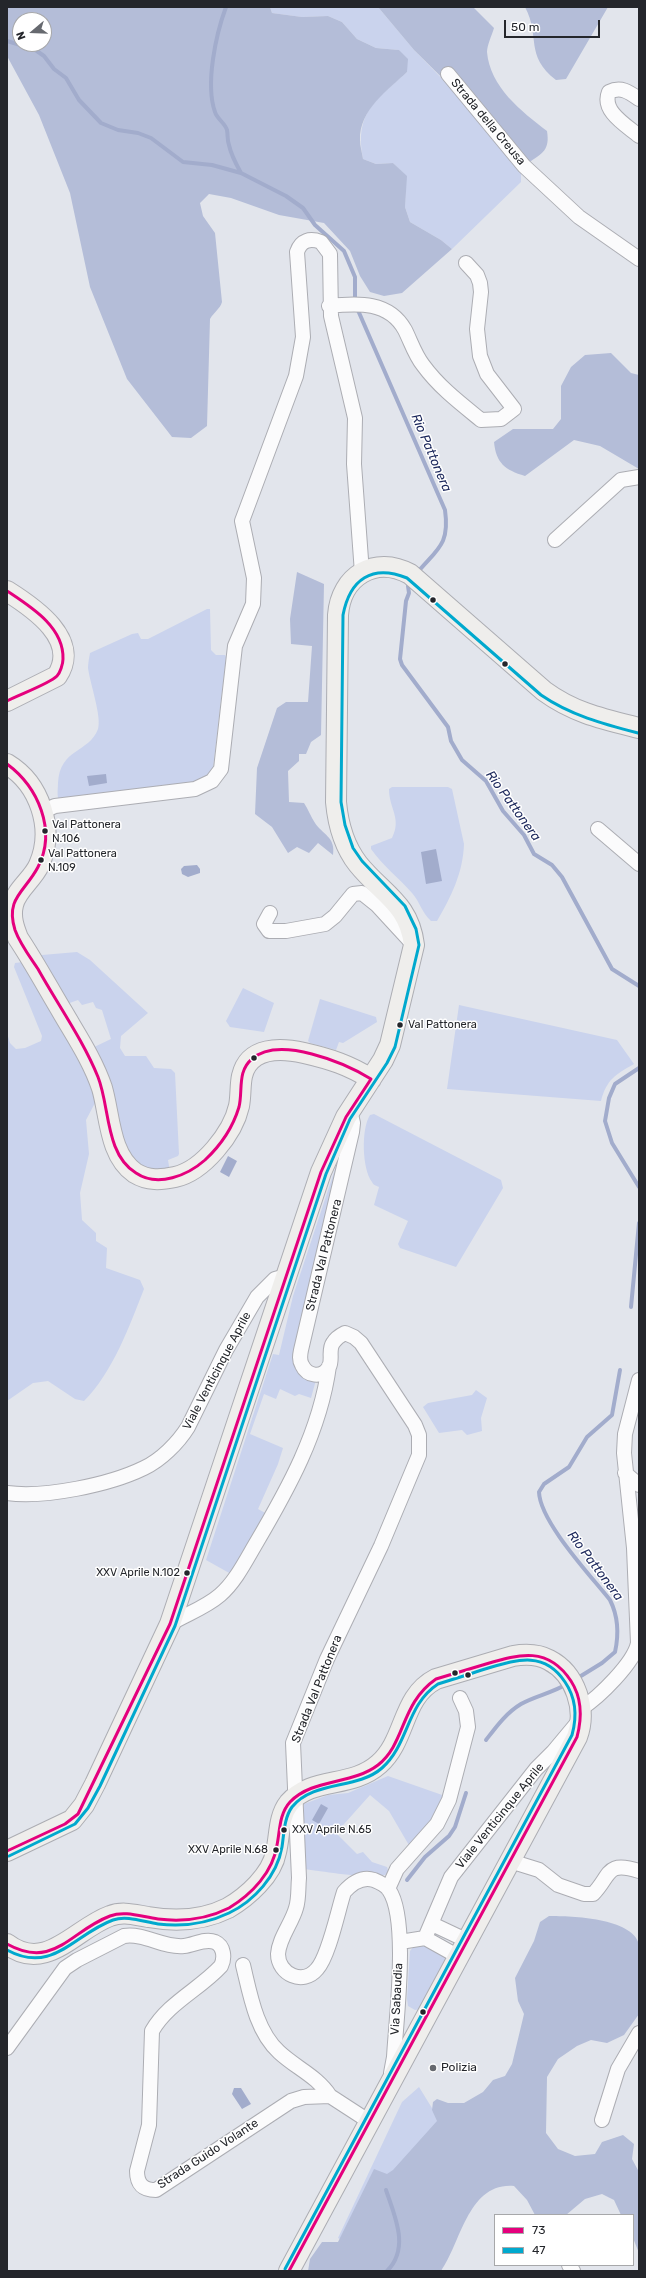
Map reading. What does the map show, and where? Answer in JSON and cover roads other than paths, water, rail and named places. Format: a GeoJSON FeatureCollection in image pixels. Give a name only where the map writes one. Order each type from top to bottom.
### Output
{"type":"FeatureCollection","features":[{"type":"Feature","properties":{"kind":"street","name":"Strada della Creusa"},"geometry":{"type":"LineString","coordinates":[[448,74],[524,166],[579,217],[639,259]]}},
{"type":"Feature","properties":{"kind":"street"},"geometry":{"type":"LineString","coordinates":[[639,99],[627,91],[620,89],[609,92],[607,98],[608,106],[615,115],[639,136]]}},
{"type":"Feature","properties":{"kind":"street"},"geometry":{"type":"LineString","coordinates":[[43,811],[55,806],[187,791],[205,786],[217,776],[223,758],[235,646],[253,604],[254,578],[242,521],[296,376],[304,325],[297,252],[302,243],[308,240],[321,242],[330,254],[330,306],[355,418],[354,464],[362,573]]}},
{"type":"Feature","properties":{"kind":"street"},"geometry":{"type":"LineString","coordinates":[[330,306],[356,303],[385,311],[395,317],[404,329],[423,365],[464,407],[481,420],[501,419],[514,409],[487,374],[480,356],[477,329],[481,292],[480,283],[477,275],[466,263]]}},
{"type":"Feature","properties":{"kind":"street"},"geometry":{"type":"LineString","coordinates":[[555,540],[621,480],[639,477]]}},
{"type":"Feature","properties":{"kind":"street","name":"Viale Venticinque Aprile"},"geometry":{"type":"LineString","coordinates":[[7,1851],[65,1824],[78,1814],[170,1624],[321,1172],[339,1130],[371,1079],[390,1045],[414,945],[412,930],[408,919],[402,910],[358,864],[342,835],[338,819],[336,802],[339,601],[344,589],[362,573],[377,567],[390,566],[415,578],[544,691],[561,704],[576,711],[639,728]]}},
{"type":"Feature","properties":{"kind":"street"},"geometry":{"type":"LineString","coordinates":[[7,591],[24,603],[56,631],[64,657],[61,669],[57,676],[7,702]]}},
{"type":"Feature","properties":{"kind":"street"},"geometry":{"type":"LineString","coordinates":[[7,764],[23,775],[37,797],[43,811],[45,842],[40,864],[31,879],[16,897],[12,906],[13,924],[18,938],[86,1051],[96,1072],[117,1147],[127,1167],[148,1179],[159,1180],[182,1176],[198,1167],[217,1146],[236,1115],[242,1075],[247,1064],[255,1056],[265,1051],[289,1049],[338,1061],[371,1079]]}},
{"type":"Feature","properties":{"kind":"street"},"geometry":{"type":"LineString","coordinates":[[598,829],[639,864]]}},
{"type":"Feature","properties":{"kind":"street"},"geometry":{"type":"LineString","coordinates":[[270,913],[264,924],[269,931],[318,927],[329,922],[353,894],[362,893],[386,914],[414,945]]}},
{"type":"Feature","properties":{"kind":"street","name":"Strada Val Pattonera"},"geometry":{"type":"LineString","coordinates":[[329,1366],[322,1374],[311,1375],[303,1368],[300,1355],[352,1132],[353,1123],[350,1111]]}},
{"type":"Feature","properties":{"kind":"street","name":"Viale Venticinque Aprile"},"geometry":{"type":"LineString","coordinates":[[7,1492],[36,1494],[80,1487],[126,1476],[145,1468],[158,1459],[182,1436],[188,1427],[226,1350],[257,1297],[275,1279],[286,1276]]}},
{"type":"Feature","properties":{"kind":"street","name":"Strada Val Pattonera"},"geometry":{"type":"LineString","coordinates":[[170,1624],[215,1600],[234,1578],[284,1496],[311,1436],[329,1366],[332,1344],[336,1338],[345,1333],[358,1340],[415,1425],[420,1445],[415,1468],[381,1546],[328,1659],[295,1739],[293,1759],[296,1796],[298,1900],[278,1955],[281,1966],[287,1973],[299,1977],[316,1970],[322,1962],[344,1892],[352,1884],[370,1879],[381,1883],[388,1889]]}},
{"type":"Feature","properties":{"kind":"street"},"geometry":{"type":"LineString","coordinates":[[7,1944],[25,1952],[45,1953],[109,1916],[133,1914],[176,1921],[186,1921],[201,1918],[228,1908],[248,1893],[270,1868],[276,1853],[283,1812],[296,1796],[316,1786],[358,1778],[378,1765],[395,1744],[412,1701],[418,1691],[436,1679],[513,1656],[526,1654],[550,1660],[577,1698],[594,1700],[620,1671],[634,1652],[638,1643],[634,1548],[625,1473],[625,1434],[639,1380]]}},
{"type":"Feature","properties":{"kind":"street"},"geometry":{"type":"LineString","coordinates":[[625,1473],[639,1485]]}},
{"type":"Feature","properties":{"kind":"street"},"geometry":{"type":"LineString","coordinates":[[460,1698],[466,1711],[468,1727],[449,1800],[437,1824],[397,1869],[388,1889],[394,1900],[400,1942],[425,1938],[463,1949]]}},
{"type":"Feature","properties":{"kind":"street","name":"Viale Venticinque Aprile"},"geometry":{"type":"LineString","coordinates":[[389,2085],[577,1737],[581,1726],[577,1698]]}},
{"type":"Feature","properties":{"kind":"street","name":"Viale Venticinque Aprile"},"geometry":{"type":"LineString","coordinates":[[425,1938],[451,1877],[536,1768],[554,1752],[577,1698]]}},
{"type":"Feature","properties":{"kind":"street"},"geometry":{"type":"LineString","coordinates":[[510,1861],[538,1870],[554,1883],[584,1894],[593,1894],[606,1874],[614,1868],[625,1868],[639,1871]]}},
{"type":"Feature","properties":{"kind":"street"},"geometry":{"type":"LineString","coordinates":[[432,1924],[463,1949]]}},
{"type":"Feature","properties":{"kind":"street","name":"Strada Guido Volante"},"geometry":{"type":"LineString","coordinates":[[7,2048],[65,1968],[77,1960],[124,1936],[132,1935],[168,1945],[185,1946],[208,1940],[215,1942],[222,1949],[224,1961],[221,1966],[174,2005],[158,2022],[152,2031],[149,2126],[137,2171],[137,2176],[141,2186],[149,2190],[156,2190],[291,2101],[304,2098],[330,2096]]}},
{"type":"Feature","properties":{"kind":"street","name":"Via Sabaudia"},"geometry":{"type":"LineString","coordinates":[[289,2271],[389,2085],[394,2057],[400,1942]]}},
{"type":"Feature","properties":{"kind":"street"},"geometry":{"type":"LineString","coordinates":[[243,1965],[263,2033],[279,2053],[324,2086],[330,2096],[370,2122]]}},
{"type":"Feature","properties":{"kind":"street"},"geometry":{"type":"LineString","coordinates":[[602,2120],[618,2069],[639,2033]]}},
{"type":"Feature","properties":{"kind":"waterway"},"geometry":{"type":"LineString","coordinates":[[226,7],[215,45],[211,74],[212,101],[217,117],[225,125],[231,152],[241,173]]}},
{"type":"Feature","properties":{"kind":"waterway","name":"Rio Pattonera"},"geometry":{"type":"LineString","coordinates":[[7,41],[34,49],[44,56],[54,69],[66,78],[79,100],[101,123],[118,130],[138,133],[151,138],[183,162],[212,165],[241,173],[286,196],[303,208],[315,225],[344,251],[355,277],[355,301]]}},
{"type":"Feature","properties":{"kind":"waterway","name":"Rio Pattonera"},"geometry":{"type":"LineString","coordinates":[[357,308],[445,510],[446,531],[444,539],[436,552],[417,573]]}},
{"type":"Feature","properties":{"kind":"waterway","name":"Rio Pattonera"},"geometry":{"type":"LineString","coordinates":[[411,582],[408,586],[409,593],[406,601],[400,659],[402,665],[448,727],[451,741],[462,760],[486,781],[503,811],[524,835],[534,854],[552,865],[562,877],[612,969],[639,986]]}},
{"type":"Feature","properties":{"kind":"waterway","name":"Rio Pattonera"},"geometry":{"type":"LineString","coordinates":[[639,1068],[615,1084],[609,1098],[605,1121],[612,1143],[639,1187]]}},
{"type":"Feature","properties":{"kind":"waterway","name":"Rio Pattonera"},"geometry":{"type":"LineString","coordinates":[[631,1307],[639,1223]]}},
{"type":"Feature","properties":{"kind":"waterway","name":"Rio Pattonera"},"geometry":{"type":"LineString","coordinates":[[576,1679],[602,1663],[615,1652],[617,1639],[615,1612],[610,1600],[579,1563],[557,1533],[548,1518],[539,1492],[544,1484],[569,1467],[587,1437],[612,1415],[620,1370]]}},
{"type":"Feature","properties":{"kind":"waterway","name":"Rio Pattonera"},"geometry":{"type":"LineString","coordinates":[[486,1740],[502,1720],[521,1704],[567,1684]]}},
{"type":"Feature","properties":{"kind":"waterway","name":"Rio Pattonera"},"geometry":{"type":"LineString","coordinates":[[407,1880],[425,1857],[449,1836],[455,1827],[466,1793]]}},
{"type":"Feature","properties":{"kind":"waterway","name":"Rio Pattonera"},"geometry":{"type":"LineString","coordinates":[[386,2190],[396,2221],[399,2242],[398,2252],[394,2262],[387,2271]]}},
{"type":"Feature","properties":{"kind":"place","name":"Val Pattonera N.106"},"geometry":{"type":"Point","coordinates":[45,831]}},
{"type":"Feature","properties":{"kind":"place","name":"Val Pattonera N.109"},"geometry":{"type":"Point","coordinates":[41,860]}},
{"type":"Feature","properties":{"kind":"place","name":"Val Pattonera"},"geometry":{"type":"Point","coordinates":[400,1025]}},
{"type":"Feature","properties":{"kind":"place","name":"XXV Aprile N.102"},"geometry":{"type":"Point","coordinates":[187,1573]}},
{"type":"Feature","properties":{"kind":"place","name":"XXV Aprile N.65"},"geometry":{"type":"Point","coordinates":[284,1830]}},
{"type":"Feature","properties":{"kind":"place","name":"XXV Aprile N.68"},"geometry":{"type":"Point","coordinates":[276,1850]}},
{"type":"Feature","properties":{"kind":"place","name":"Polizia"},"geometry":{"type":"Point","coordinates":[433,2068]}}]}
